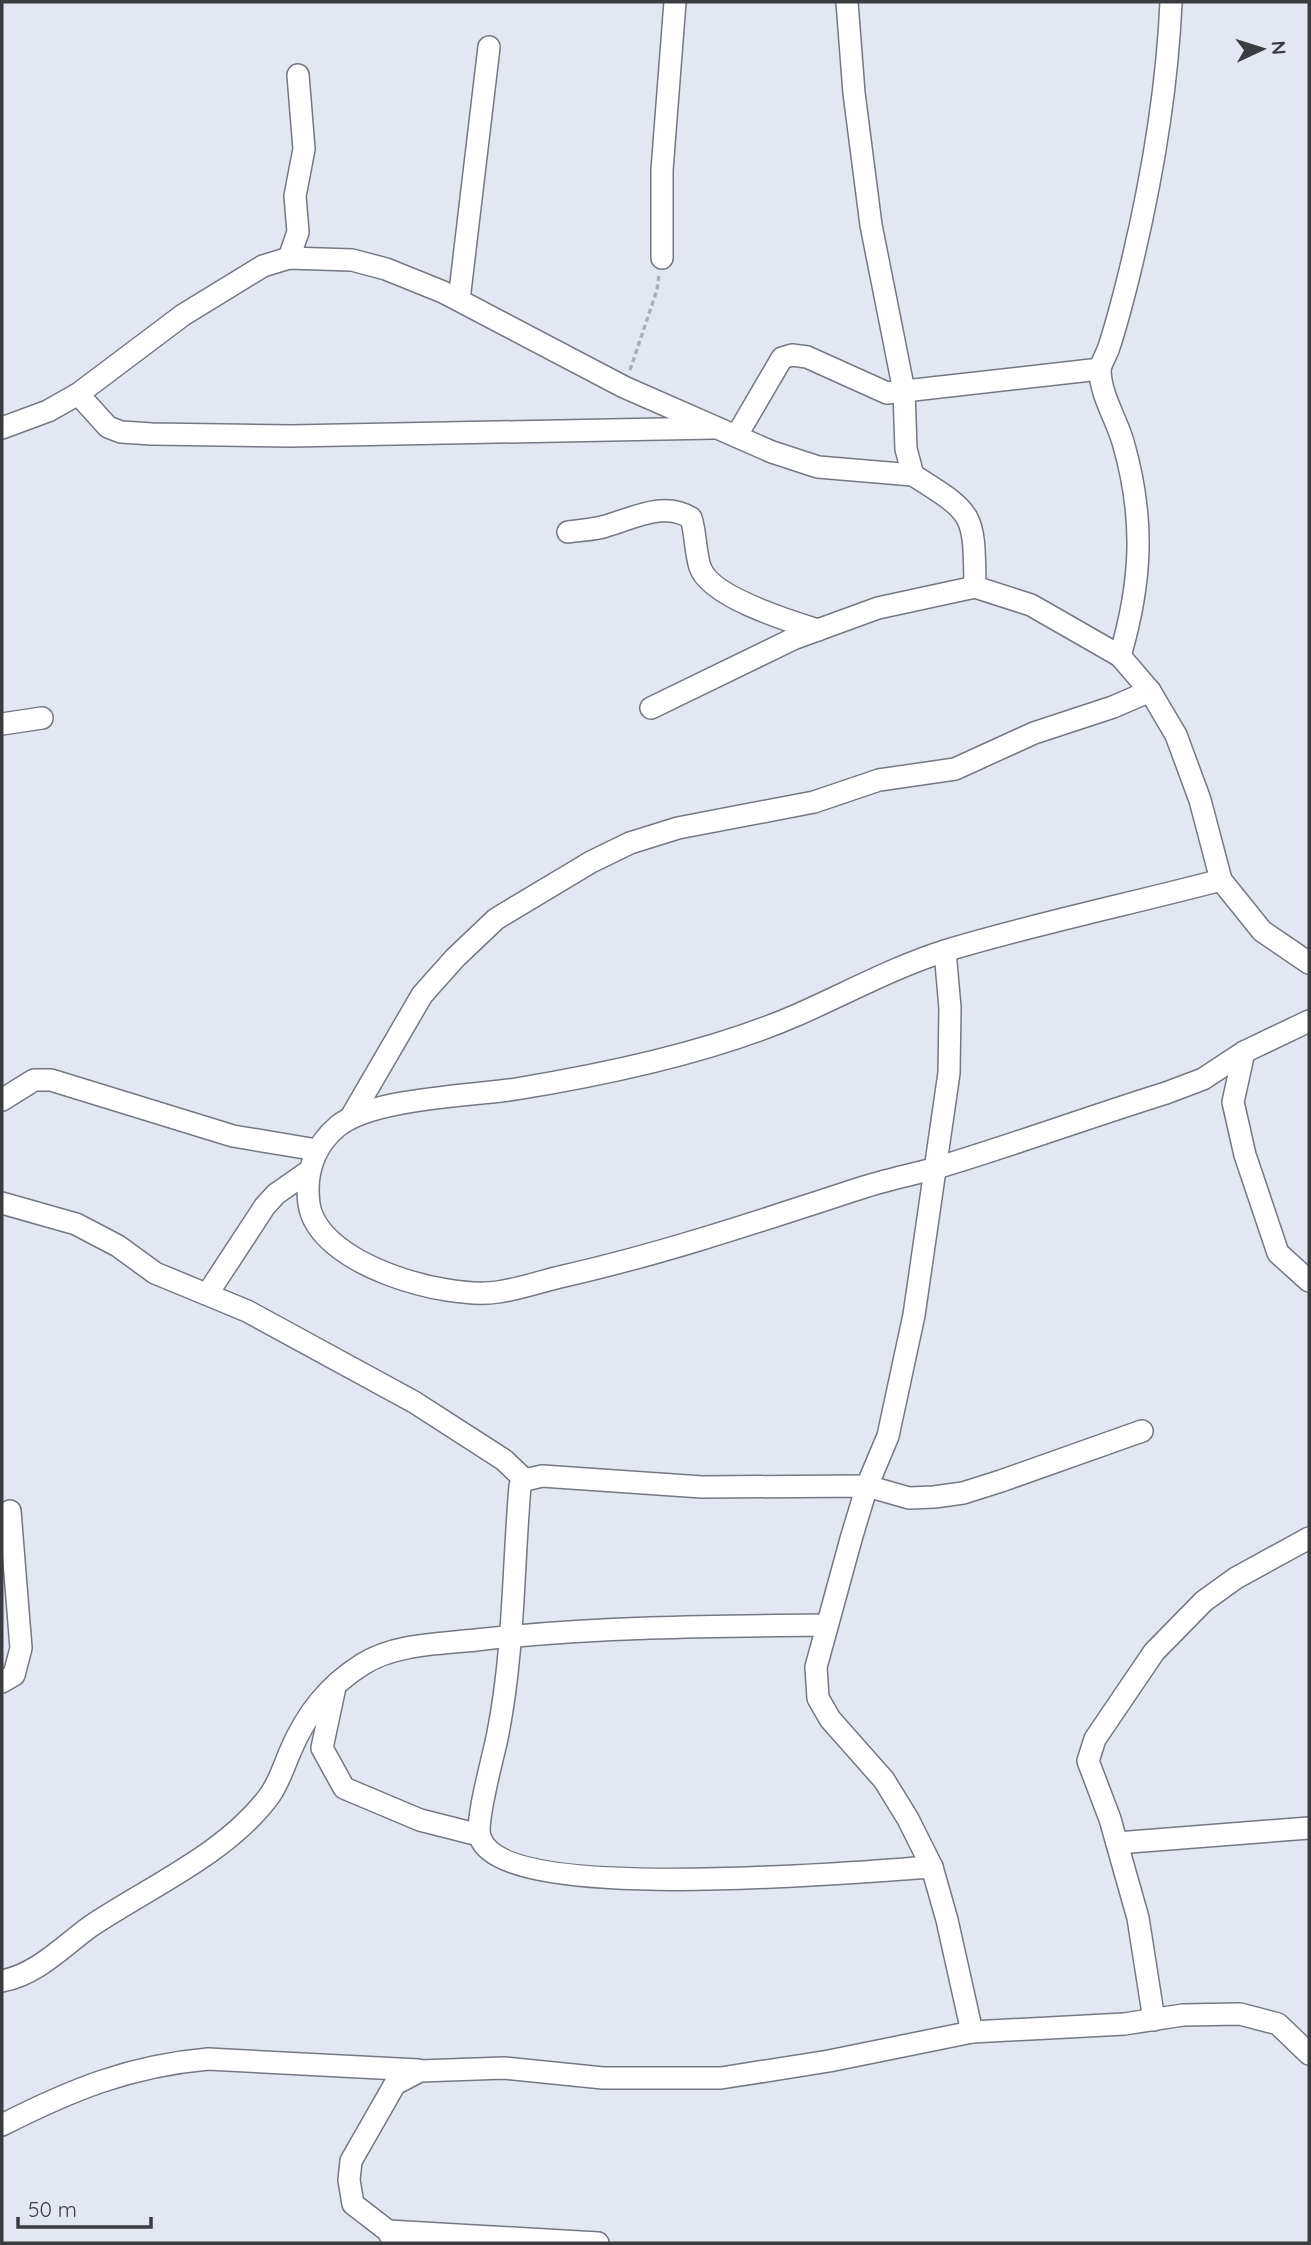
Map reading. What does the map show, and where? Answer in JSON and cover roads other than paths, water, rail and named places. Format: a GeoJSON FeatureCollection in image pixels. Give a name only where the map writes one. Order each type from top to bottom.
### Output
{"type":"FeatureCollection","features":[{"type":"Feature","properties":{"kind":"street"},"geometry":{"type":"LineString","coordinates":[[662,258],[662,170],[675,2]]}},
{"type":"Feature","properties":{"kind":"street"},"geometry":{"type":"LineString","coordinates":[[847,2],[854,93],[871,225],[904,391],[906,449],[913,475]]}},
{"type":"Feature","properties":{"kind":"street"},"geometry":{"type":"LineString","coordinates":[[1121,656],[1133,614],[1140,552],[1138,514],[1123,440],[1104,393],[1100,369],[1129,275],[1152,173],[1167,67],[1171,2]]}},
{"type":"Feature","properties":{"kind":"street"},"geometry":{"type":"LineString","coordinates":[[459,300],[489,47]]}},
{"type":"Feature","properties":{"kind":"street"},"geometry":{"type":"LineString","coordinates":[[289,258],[298,232],[295,196],[304,149],[298,75]]}},
{"type":"Feature","properties":{"kind":"street"},"geometry":{"type":"LineString","coordinates":[[2,428],[48,411],[78,394],[155,335],[223,289],[263,266],[289,258],[352,260],[386,269],[459,300],[624,387],[730,431],[772,452],[818,467],[913,475],[957,502],[969,518],[975,540],[975,587]]}},
{"type":"Feature","properties":{"kind":"street"},"geometry":{"type":"LineString","coordinates":[[730,431],[782,358],[792,355],[820,362],[874,390],[887,393],[1100,369]]}},
{"type":"Feature","properties":{"kind":"street"},"geometry":{"type":"LineString","coordinates":[[78,394],[108,427],[121,432],[152,434],[291,436],[730,431]]}},
{"type":"Feature","properties":{"kind":"street"},"geometry":{"type":"LineString","coordinates":[[568,532],[605,527],[636,514],[680,511],[691,518],[700,569],[711,582],[769,615],[818,630]]}},
{"type":"Feature","properties":{"kind":"street"},"geometry":{"type":"LineString","coordinates":[[651,708],[818,630],[878,608],[975,587],[1031,605],[1121,656],[1150,691],[1176,735],[1200,800],[1221,880],[1262,931],[1309,963]]}},
{"type":"Feature","properties":{"kind":"street"},"geometry":{"type":"LineString","coordinates":[[351,1117],[422,995],[455,958],[496,919],[591,862],[630,843],[678,828],[814,802],[879,780],[955,769],[1034,733],[1113,707],[1150,691]]}},
{"type":"Feature","properties":{"kind":"street"},"geometry":{"type":"LineString","coordinates":[[2,724],[43,718]]}},
{"type":"Feature","properties":{"kind":"street"},"geometry":{"type":"LineString","coordinates":[[1221,880],[945,951],[833,996],[798,1015],[646,1062],[515,1089],[444,1097],[351,1117],[333,1130],[317,1150],[309,1171],[310,1211],[323,1232],[355,1259],[427,1288],[459,1294],[496,1292],[614,1265],[766,1220],[867,1185],[933,1169],[1203,1079],[1244,1052],[1309,1021]]}},
{"type":"Feature","properties":{"kind":"street"},"geometry":{"type":"LineString","coordinates":[[945,951],[950,1007],[950,1054],[944,1113],[933,1169],[901,1389],[888,1436],[867,1486],[825,1625],[816,1667],[818,1698],[830,1719],[884,1780],[908,1819],[932,1867],[972,2032]]}},
{"type":"Feature","properties":{"kind":"street"},"geometry":{"type":"LineString","coordinates":[[1244,1052],[1233,1102],[1245,1155],[1278,1253],[1309,1281]]}},
{"type":"Feature","properties":{"kind":"street"},"geometry":{"type":"LineString","coordinates":[[2,1100],[34,1080],[51,1080],[233,1136],[317,1150]]}},
{"type":"Feature","properties":{"kind":"street"},"geometry":{"type":"LineString","coordinates":[[208,1293],[265,1206],[276,1194],[309,1171]]}},
{"type":"Feature","properties":{"kind":"street"},"geometry":{"type":"LineString","coordinates":[[2,1203],[76,1224],[118,1246],[155,1273],[247,1311],[414,1402],[504,1460],[525,1480]]}},
{"type":"Feature","properties":{"kind":"street"},"geometry":{"type":"LineString","coordinates":[[932,1867],[740,1878],[585,1877],[543,1872],[513,1863],[486,1848],[479,1835],[512,1635],[520,1486],[525,1480],[542,1476],[702,1487],[867,1486],[909,1498],[963,1493],[1142,1432]]}},
{"type":"Feature","properties":{"kind":"street"},"geometry":{"type":"LineString","coordinates":[[2,1682],[14,1675],[21,1648],[10,1511]]}},
{"type":"Feature","properties":{"kind":"street"},"geometry":{"type":"LineString","coordinates":[[1154,2020],[1138,1918],[1117,1843],[1088,1761],[1095,1739],[1154,1652],[1204,1601],[1236,1578],[1309,1538]]}},
{"type":"Feature","properties":{"kind":"street"},"geometry":{"type":"LineString","coordinates":[[2,1981],[53,1957],[93,1925],[189,1865],[250,1818],[271,1793],[312,1711],[337,1681],[384,1653],[512,1635],[687,1625],[825,1625]]}},
{"type":"Feature","properties":{"kind":"street"},"geometry":{"type":"LineString","coordinates":[[337,1681],[322,1748],[344,1788],[420,1820],[464,1834],[479,1835]]}},
{"type":"Feature","properties":{"kind":"street"},"geometry":{"type":"LineString","coordinates":[[1117,1843],[1309,1828]]}},
{"type":"Feature","properties":{"kind":"street"},"geometry":{"type":"LineString","coordinates":[[2,2125],[87,2084],[176,2062],[208,2059],[420,2071],[504,2068],[629,2079],[721,2078],[804,2065],[972,2032],[1046,2030],[1183,2015],[1240,2014],[1278,2024],[1309,2054]]}},
{"type":"Feature","properties":{"kind":"street"},"geometry":{"type":"LineString","coordinates":[[420,2071],[395,2084],[351,2161],[349,2180],[353,2204],[391,2237],[598,2243]]}}]}
